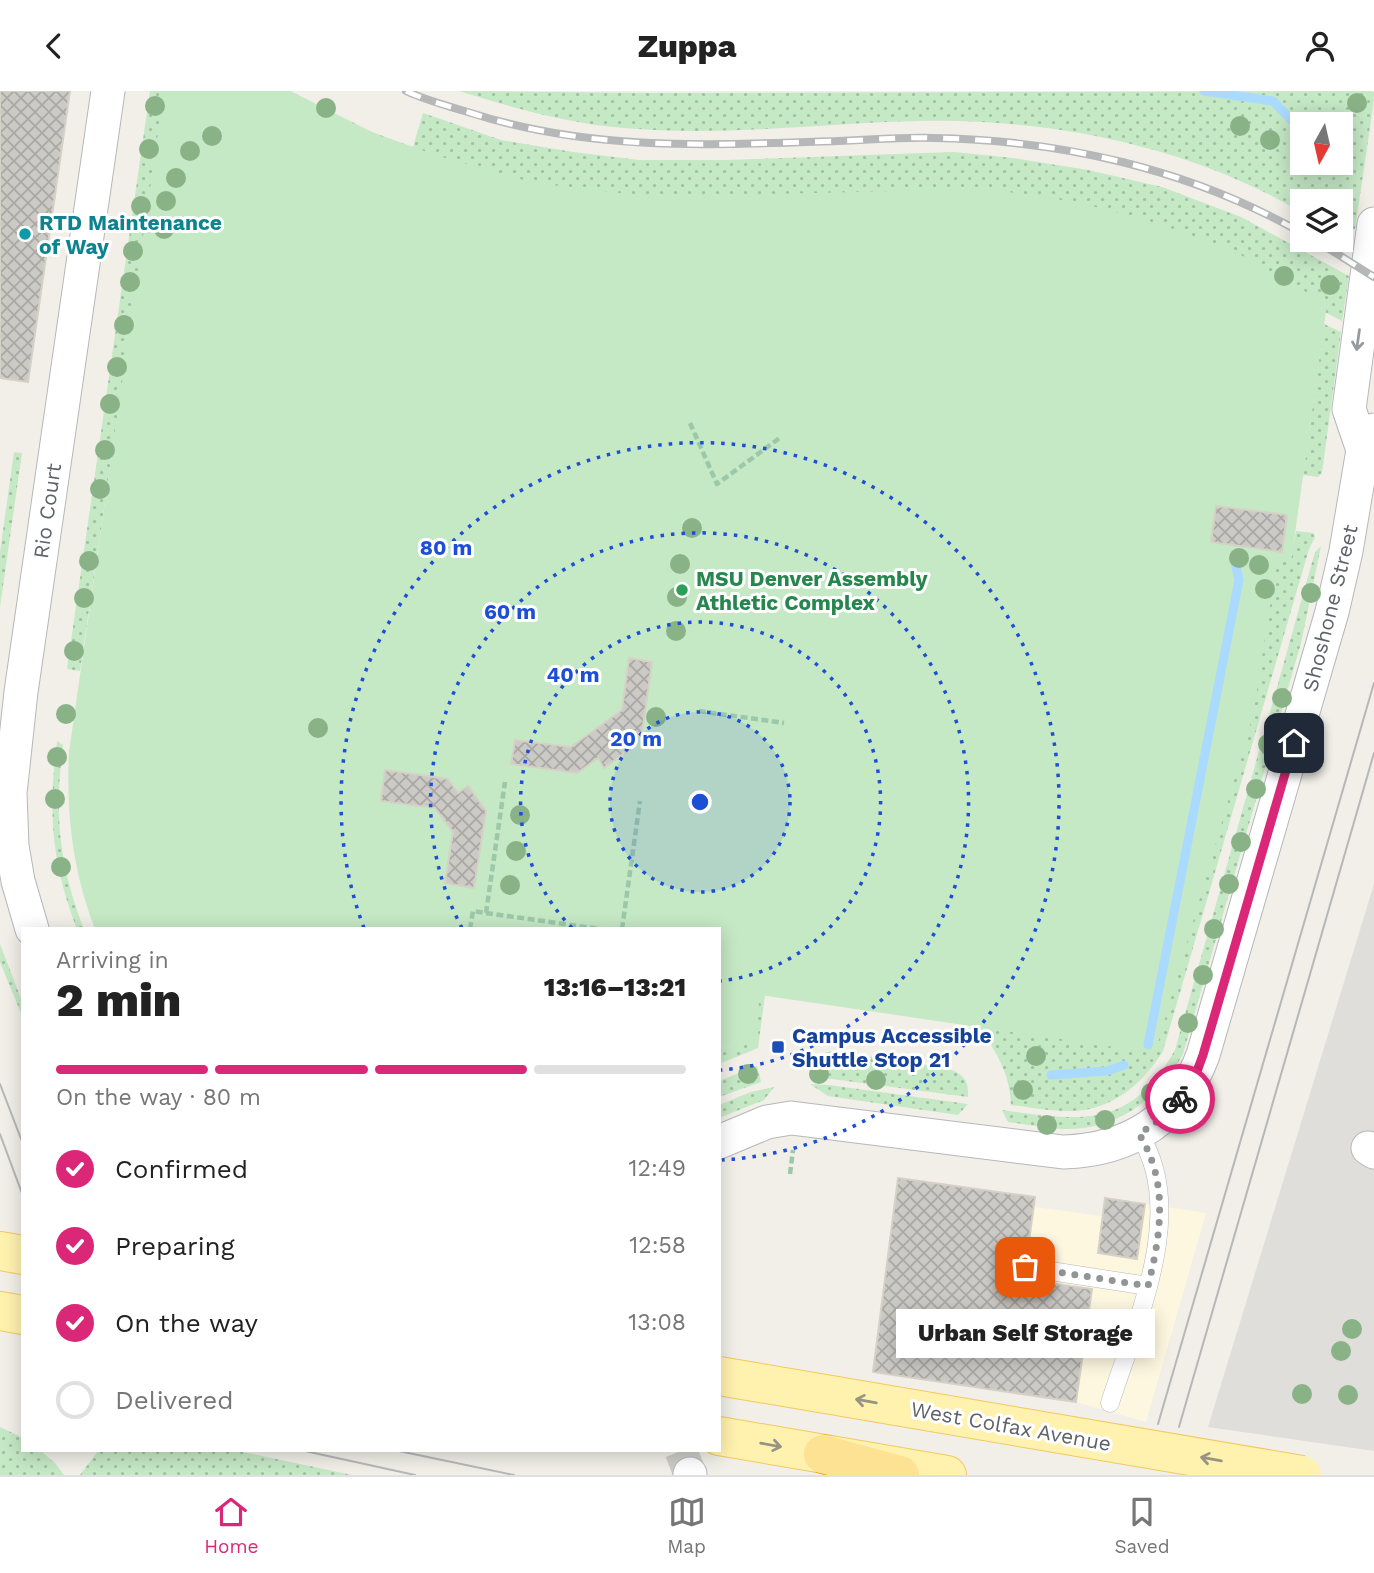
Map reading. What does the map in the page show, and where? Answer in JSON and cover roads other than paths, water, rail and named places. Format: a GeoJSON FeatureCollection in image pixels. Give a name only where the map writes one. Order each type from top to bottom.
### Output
{"type":"FeatureCollection","features":[{"type":"Feature","properties":{"kind":"highway"},"geometry":{"type":"LineString","coordinates":[[823,1454],[900,1475]]}},
{"type":"Feature","properties":{"kind":"main road"},"geometry":{"type":"LineString","coordinates":[[0,1251],[21,1255]]}},
{"type":"Feature","properties":{"kind":"main road"},"geometry":{"type":"LineString","coordinates":[[0,1311],[21,1315]]}},
{"type":"Feature","properties":{"kind":"main road","name":"West Colfax Avenue"},"geometry":{"type":"LineString","coordinates":[[721,1376],[1302,1475]]}},
{"type":"Feature","properties":{"kind":"main road"},"geometry":{"type":"LineString","coordinates":[[721,1436],[947,1475]]}},
{"type":"Feature","properties":{"kind":"street","name":"Rio Court"},"geometry":{"type":"LineString","coordinates":[[31,927],[18,881],[12,846],[10,782],[108,91]]}},
{"type":"Feature","properties":{"kind":"street","name":"Shoshone Street"},"geometry":{"type":"LineString","coordinates":[[721,1141],[767,1122],[792,1118],[1063,1152],[1086,1151],[1113,1145],[1139,1134],[1162,1118],[1182,1096],[1196,1074],[1203,1055],[1332,612],[1346,551],[1368,440],[1349,409],[1374,224]]}},
{"type":"Feature","properties":{"kind":"lane"},"geometry":{"type":"LineString","coordinates":[[1110,1403],[1148,1286],[1158,1241],[1160,1206],[1155,1171],[1139,1134]]}},
{"type":"Feature","properties":{"kind":"lane"},"geometry":{"type":"LineString","coordinates":[[1025,1267],[1148,1286]]}},
{"type":"Feature","properties":{"kind":"waterway"},"geometry":{"type":"LineString","coordinates":[[1204,91],[1273,101],[1290,119]]}},
{"type":"Feature","properties":{"kind":"waterway"},"geometry":{"type":"LineString","coordinates":[[1148,1045],[1239,580],[1235,562]]}},
{"type":"Feature","properties":{"kind":"waterway"},"geometry":{"type":"LineString","coordinates":[[1051,1075],[1107,1071],[1124,1065]]}},
{"type":"Feature","properties":{"kind":"tunnel"},"geometry":{"type":"LineString","coordinates":[[681,1452],[690,1474]]}},
{"type":"Feature","properties":{"kind":"tram line"},"geometry":{"type":"LineString","coordinates":[[1158,1424],[1374,683]]}},
{"type":"Feature","properties":{"kind":"tram line"},"geometry":{"type":"LineString","coordinates":[[1179,1427],[1374,753]]}},
{"type":"Feature","properties":{"kind":"tram line"},"geometry":{"type":"LineString","coordinates":[[0,1084],[21,1139]]}},
{"type":"Feature","properties":{"kind":"tram line"},"geometry":{"type":"LineString","coordinates":[[0,1134],[21,1191]]}},
{"type":"Feature","properties":{"kind":"tram line"},"geometry":{"type":"LineString","coordinates":[[310,1452],[415,1475]]}},
{"type":"Feature","properties":{"kind":"tram line"},"geometry":{"type":"LineString","coordinates":[[404,1452],[514,1475]]}},
{"type":"Feature","properties":{"kind":"railway"},"geometry":{"type":"LineString","coordinates":[[406,91],[517,126],[608,140],[745,144],[933,138],[981,140],[1076,152],[1123,162],[1215,191],[1290,227]]}},
{"type":"Feature","properties":{"kind":"railway"},"geometry":{"type":"LineString","coordinates":[[1334,252],[1374,277]]}},
{"type":"Feature","properties":{"kind":"place","name":"RTD Maintenance of Way"},"geometry":{"type":"Point","coordinates":[25,234]}},
{"type":"Feature","properties":{"kind":"place","name":"MSU Denver Assembly Athletic Complex"},"geometry":{"type":"Point","coordinates":[682,590]}},
{"type":"Feature","properties":{"kind":"place","name":"Campus Accessible Shuttle Stop 21"},"geometry":{"type":"Point","coordinates":[778,1047]}},
{"type":"Feature","properties":{"kind":"place","name":"Urban Self Storage"},"geometry":{"type":"Point","coordinates":[1025,1267]}}]}
